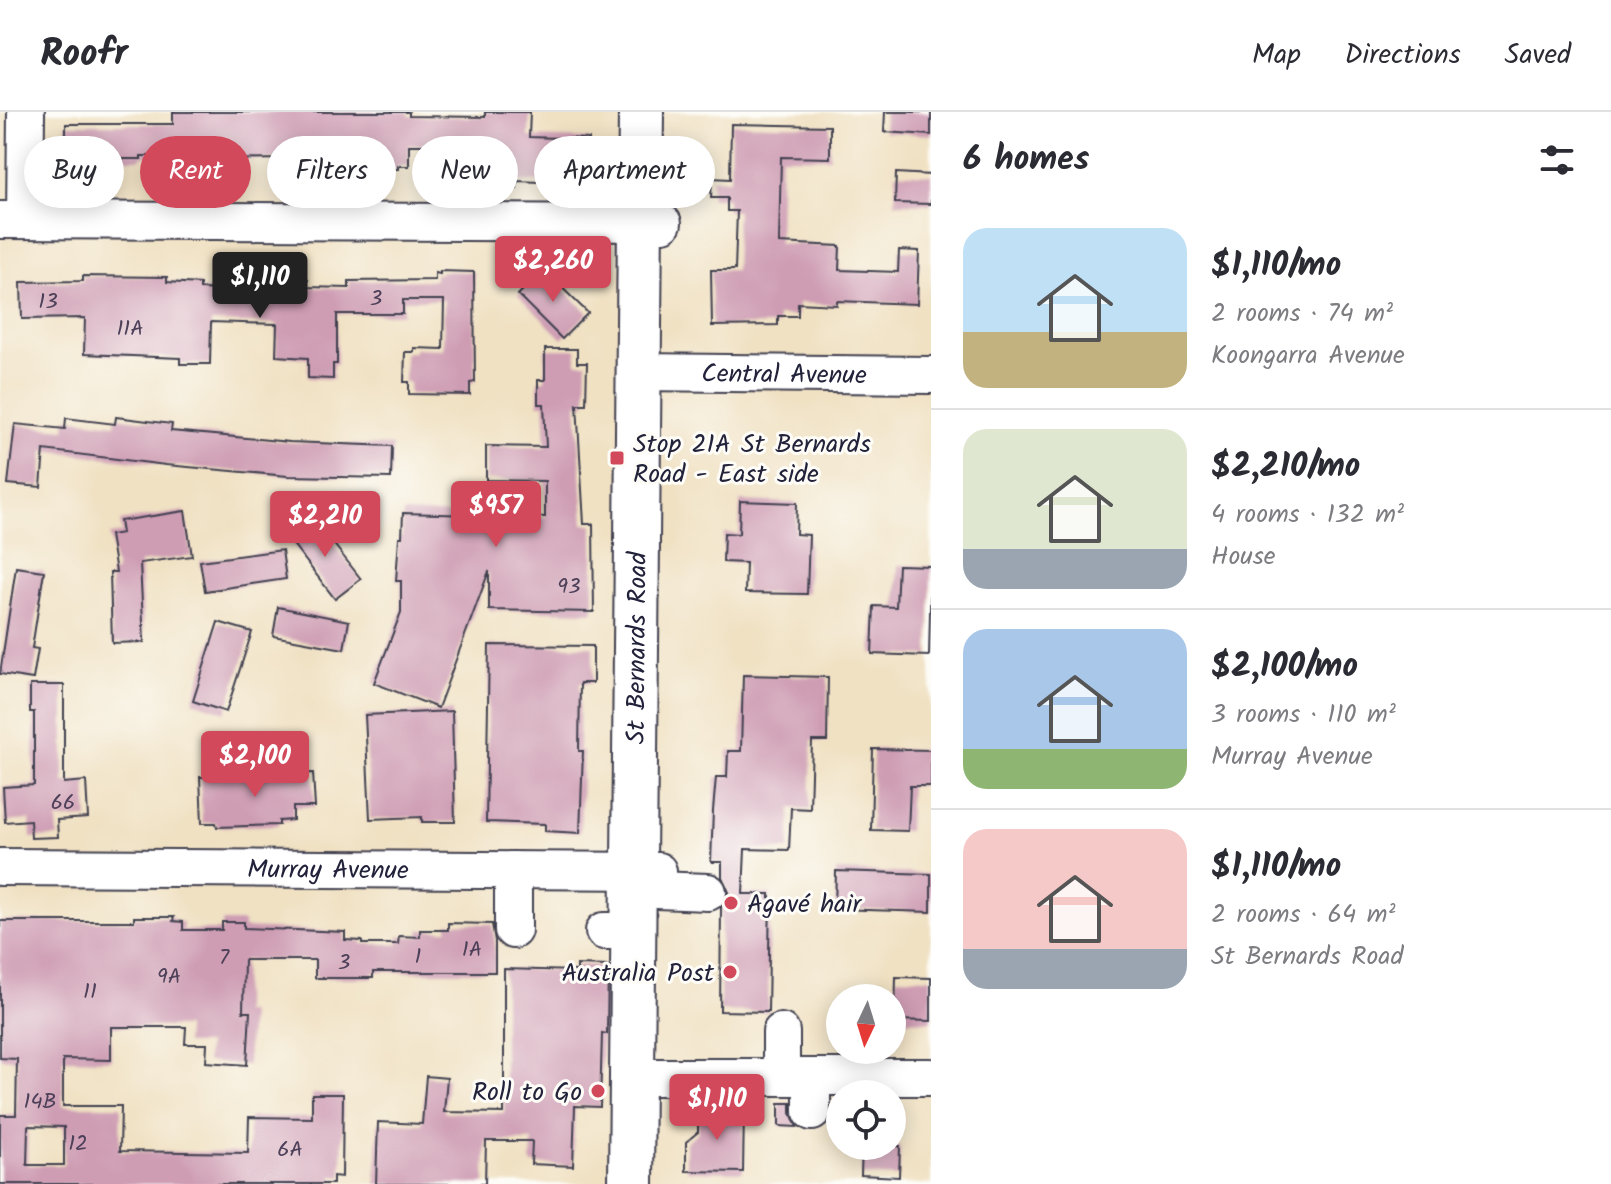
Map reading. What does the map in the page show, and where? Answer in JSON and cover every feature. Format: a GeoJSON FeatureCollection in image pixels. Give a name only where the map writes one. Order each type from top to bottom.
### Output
{"type":"FeatureCollection","features":[{"type":"Feature","properties":{"kind":"main road","name":"St Bernards Road"},"geometry":{"type":"LineString","coordinates":[[631,1184],[644,1076],[650,877],[651,223],[641,112]]}},
{"type":"Feature","properties":{"kind":"main road","name":"St Bernards Road"},"geometry":{"type":"LineString","coordinates":[[651,223],[665,112]]}},
{"type":"Feature","properties":{"kind":"main road","name":"St Bernards Road"},"geometry":{"type":"LineString","coordinates":[[650,877],[619,931],[644,1076],[655,1184]]}},
{"type":"Feature","properties":{"kind":"street"},"geometry":{"type":"LineString","coordinates":[[26,112],[12,220],[651,223]]}},
{"type":"Feature","properties":{"kind":"street","name":"Central Avenue"},"geometry":{"type":"LineString","coordinates":[[650,372],[931,375]]}},
{"type":"Feature","properties":{"kind":"street","name":"Murray Avenue"},"geometry":{"type":"LineString","coordinates":[[0,867],[513,870],[650,877],[708,892]]}},
{"type":"Feature","properties":{"kind":"street"},"geometry":{"type":"LineString","coordinates":[[513,870],[513,930]]}},
{"type":"Feature","properties":{"kind":"street"},"geometry":{"type":"LineString","coordinates":[[781,1032],[812,1112]]}},
{"type":"Feature","properties":{"kind":"street"},"geometry":{"type":"LineString","coordinates":[[644,1076],[931,1077]]}},
{"type":"Feature","properties":{"kind":"building"},"geometry":{"type":"Polygon","coordinates":[[[173,112],[409,112],[409,116],[485,117],[485,112],[530,112],[529,137],[534,137],[534,182],[518,181],[518,136],[412,136],[409,166],[398,166],[396,169],[396,136],[267,136],[267,159],[251,159],[251,136],[140,136],[140,159],[124,159],[124,136],[66,136],[66,124],[173,124],[173,112]]]}},
{"type":"Feature","properties":{"kind":"building"},"geometry":{"type":"Polygon","coordinates":[[[885,112],[931,112],[931,135],[884,132],[885,112]]]}},
{"type":"Feature","properties":{"kind":"building"},"geometry":{"type":"Polygon","coordinates":[[[731,124],[830,126],[830,158],[781,157],[779,243],[840,246],[839,270],[898,272],[899,250],[919,251],[917,304],[798,303],[798,316],[778,316],[778,325],[712,326],[711,270],[735,270],[737,211],[727,211],[727,198],[715,198],[715,178],[730,179],[731,124]]]}},
{"type":"Feature","properties":{"kind":"building"},"geometry":{"type":"Polygon","coordinates":[[[896,173],[931,175],[931,204],[895,203],[896,173]]]}},
{"type":"Feature","properties":{"kind":"building"},"geometry":{"type":"Polygon","coordinates":[[[543,269],[588,313],[562,339],[518,295],[543,269]]]}},
{"type":"Feature","properties":{"kind":"building"},"geometry":{"type":"Polygon","coordinates":[[[440,271],[474,272],[475,382],[470,383],[470,395],[409,394],[409,382],[404,382],[405,352],[414,352],[414,348],[443,349],[444,300],[403,300],[403,314],[337,314],[337,364],[333,364],[333,379],[308,378],[308,358],[276,356],[277,324],[211,322],[210,364],[180,364],[180,358],[84,354],[85,318],[22,319],[21,282],[83,281],[83,276],[167,277],[167,282],[200,284],[200,289],[278,292],[279,278],[308,280],[307,287],[349,288],[349,281],[435,280],[435,273],[440,274],[440,271]]]}},
{"type":"Feature","properties":{"kind":"building"},"geometry":{"type":"Polygon","coordinates":[[[545,349],[577,349],[577,363],[587,363],[586,404],[577,404],[584,524],[593,524],[594,612],[489,610],[489,571],[438,708],[374,683],[401,612],[401,581],[396,581],[403,513],[545,517],[545,481],[486,480],[486,446],[546,447],[544,404],[538,404],[538,380],[545,380],[545,349]]]}},
{"type":"Feature","properties":{"kind":"building"},"geometry":{"type":"Polygon","coordinates":[[[116,417],[172,424],[171,431],[290,442],[392,446],[391,478],[288,476],[44,450],[41,487],[8,484],[15,424],[65,429],[66,418],[115,424],[116,417]]]}},
{"type":"Feature","properties":{"kind":"building"},"geometry":{"type":"Polygon","coordinates":[[[740,501],[797,503],[796,534],[809,535],[807,594],[745,593],[746,563],[723,562],[724,533],[739,534],[740,501]]]}},
{"type":"Feature","properties":{"kind":"building"},"geometry":{"type":"Polygon","coordinates":[[[185,511],[192,556],[140,563],[144,642],[112,643],[110,572],[116,572],[110,535],[122,533],[120,521],[185,511]]]}},
{"type":"Feature","properties":{"kind":"building"},"geometry":{"type":"Polygon","coordinates":[[[315,520],[361,579],[335,599],[289,539],[315,520]]]}},
{"type":"Feature","properties":{"kind":"building"},"geometry":{"type":"Polygon","coordinates":[[[282,550],[286,579],[205,591],[200,561],[282,550]]]}},
{"type":"Feature","properties":{"kind":"building"},"geometry":{"type":"Polygon","coordinates":[[[898,565],[931,566],[929,656],[872,654],[874,606],[896,607],[898,565]]]}},
{"type":"Feature","properties":{"kind":"building"},"geometry":{"type":"Polygon","coordinates":[[[16,567],[44,571],[32,648],[38,649],[33,679],[0,674],[16,567]]]}},
{"type":"Feature","properties":{"kind":"building"},"geometry":{"type":"Polygon","coordinates":[[[278,607],[349,621],[344,649],[273,636],[278,607]]]}},
{"type":"Feature","properties":{"kind":"building"},"geometry":{"type":"Polygon","coordinates":[[[218,622],[252,632],[226,712],[193,701],[218,622]]]}},
{"type":"Feature","properties":{"kind":"building"},"geometry":{"type":"Polygon","coordinates":[[[489,645],[593,646],[593,683],[580,683],[579,751],[583,751],[580,833],[545,831],[545,824],[486,822],[489,645]]]}},
{"type":"Feature","properties":{"kind":"building"},"geometry":{"type":"Polygon","coordinates":[[[743,675],[828,677],[827,741],[812,741],[810,809],[791,808],[789,850],[745,849],[743,894],[770,894],[768,1012],[720,1011],[721,907],[729,892],[722,877],[722,862],[711,862],[713,811],[716,777],[727,777],[728,751],[741,751],[743,675]]]}},
{"type":"Feature","properties":{"kind":"building"},"geometry":{"type":"Polygon","coordinates":[[[30,685],[64,685],[64,783],[86,781],[88,818],[57,820],[58,837],[31,838],[30,820],[5,822],[3,787],[34,785],[34,712],[30,712],[30,685]]]}},
{"type":"Feature","properties":{"kind":"building"},"geometry":{"type":"Polygon","coordinates":[[[452,711],[455,822],[422,822],[422,817],[370,819],[365,715],[452,711]]]}},
{"type":"Feature","properties":{"kind":"building"},"geometry":{"type":"Polygon","coordinates":[[[873,749],[931,750],[931,786],[910,786],[908,831],[871,830],[873,749]]]}},
{"type":"Feature","properties":{"kind":"building"},"geometry":{"type":"Polygon","coordinates":[[[313,773],[315,807],[293,807],[293,820],[279,821],[279,825],[217,827],[216,823],[202,823],[200,777],[313,773]]]}},
{"type":"Feature","properties":{"kind":"building"},"geometry":{"type":"Polygon","coordinates":[[[836,871],[931,874],[931,912],[835,909],[836,871]]]}},
{"type":"Feature","properties":{"kind":"building"},"geometry":{"type":"Polygon","coordinates":[[[134,917],[174,917],[173,921],[183,922],[183,930],[222,930],[222,922],[244,922],[244,928],[345,932],[345,940],[362,941],[362,944],[398,944],[399,936],[420,937],[420,930],[448,930],[448,923],[492,924],[495,972],[373,972],[373,978],[315,978],[315,960],[244,960],[243,1012],[250,1012],[247,1065],[206,1062],[207,1044],[185,1044],[186,1027],[111,1027],[111,1060],[63,1059],[63,1106],[121,1106],[120,1151],[248,1153],[249,1117],[312,1118],[312,1094],[343,1094],[342,1177],[333,1176],[333,1184],[0,1184],[0,1115],[16,1115],[17,1059],[0,1058],[0,921],[134,921],[134,917]],[[28,1126],[27,1165],[64,1165],[64,1127],[28,1126]]]}},
{"type":"Feature","properties":{"kind":"building"},"geometry":{"type":"Polygon","coordinates":[[[577,965],[608,966],[607,1034],[602,1033],[600,1107],[575,1106],[573,1166],[531,1164],[532,1141],[486,1141],[485,1184],[376,1184],[378,1122],[422,1124],[426,1076],[447,1078],[444,1112],[504,1113],[504,969],[577,971],[577,965]]]}},
{"type":"Feature","properties":{"kind":"building"},"geometry":{"type":"Polygon","coordinates":[[[896,977],[931,978],[931,1021],[906,1020],[906,984],[896,984],[896,977]]]}},
{"type":"Feature","properties":{"kind":"building"},"geometry":{"type":"Polygon","coordinates":[[[779,1103],[791,1103],[791,1113],[797,1127],[779,1126],[779,1103]]]}},
{"type":"Feature","properties":{"kind":"building"},"geometry":{"type":"Polygon","coordinates":[[[698,1110],[744,1110],[743,1172],[686,1171],[686,1142],[698,1132],[698,1110]]]}},
{"type":"Feature","properties":{"kind":"building"},"geometry":{"type":"Polygon","coordinates":[[[862,1160],[900,1160],[899,1177],[861,1175],[862,1160]]]}},
{"type":"Feature","properties":{"kind":"place","name":"Stop 21A St Bernards Road - East side"},"geometry":{"type":"Point","coordinates":[617,458]}},
{"type":"Feature","properties":{"kind":"place","name":"Agavé hair"},"geometry":{"type":"Point","coordinates":[731,903]}},
{"type":"Feature","properties":{"kind":"place","name":"Australia Post"},"geometry":{"type":"Point","coordinates":[730,972]}},
{"type":"Feature","properties":{"kind":"place","name":"Roll to Go"},"geometry":{"type":"Point","coordinates":[598,1091]}}]}
